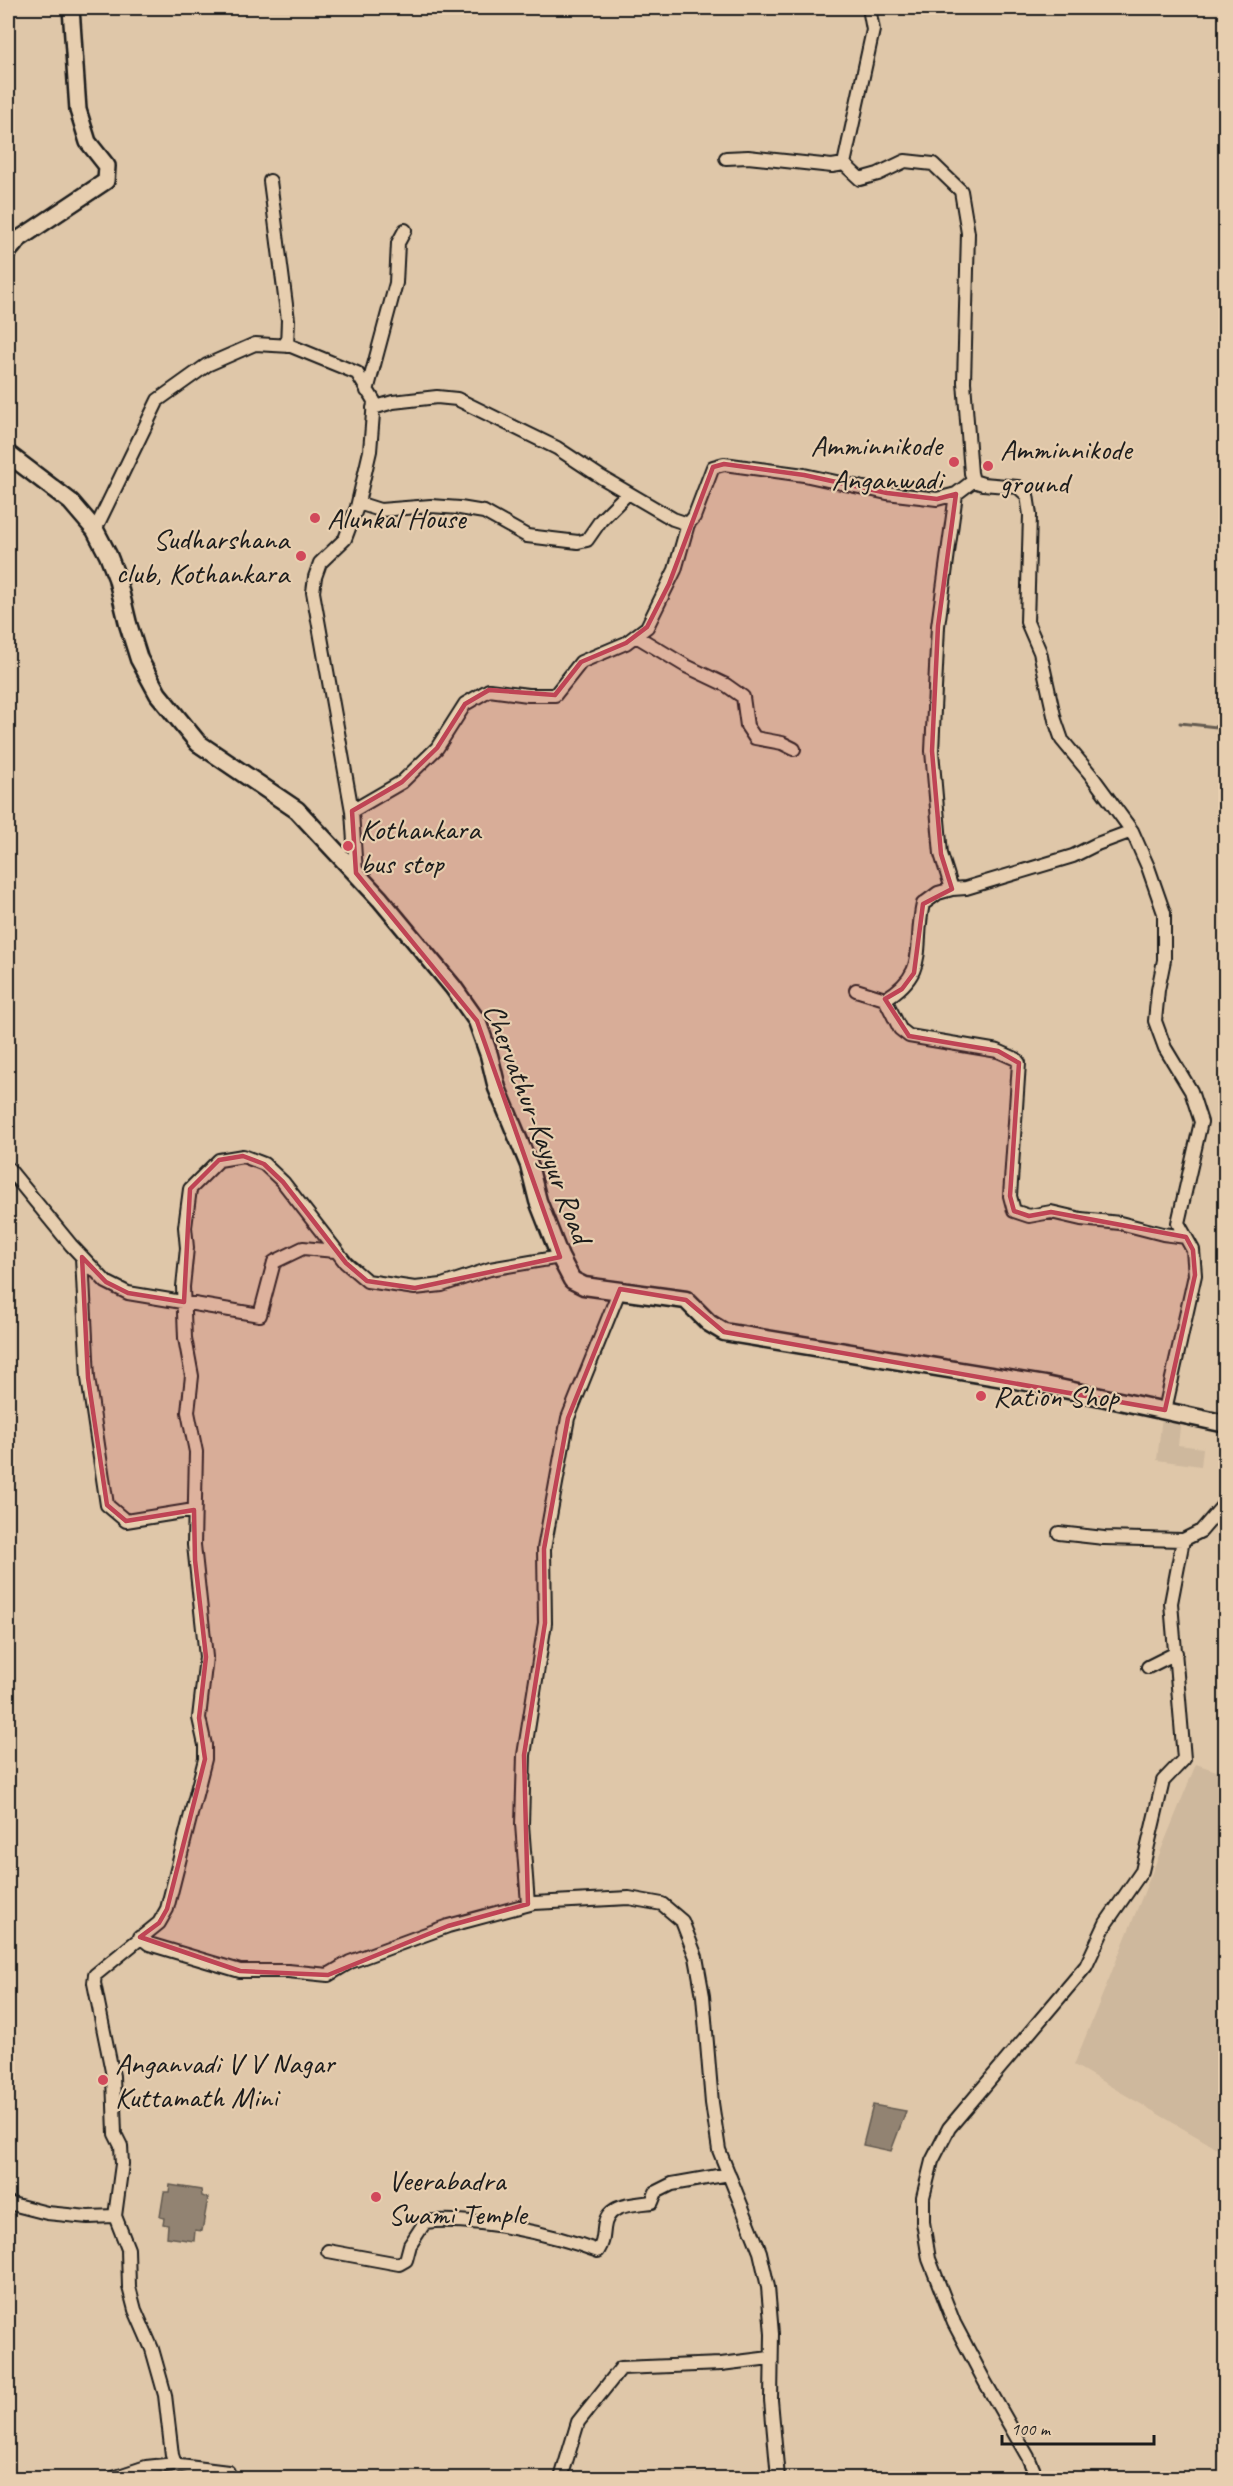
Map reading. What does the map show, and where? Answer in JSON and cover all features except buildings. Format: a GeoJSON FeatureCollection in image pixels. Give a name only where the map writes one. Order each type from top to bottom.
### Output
{"type":"FeatureCollection","features":[{"type":"Feature","properties":{"kind":"main road","name":"Chervathur-Kayyur Road"},"geometry":{"type":"LineString","coordinates":[[8,454],[70,502],[95,530],[117,578],[133,644],[158,694],[198,743],[297,810],[356,873],[453,987],[477,1021],[497,1088],[529,1165],[538,1201],[560,1257],[572,1280],[585,1286],[620,1289],[686,1300],[709,1323],[724,1332],[1045,1385],[1226,1424]]}},
{"type":"Feature","properties":{"kind":"street"},"geometry":{"type":"LineString","coordinates":[[8,252],[19,239],[106,181],[107,166],[88,142],[78,110],[71,8]]}},
{"type":"Feature","properties":{"kind":"street"},"geometry":{"type":"LineString","coordinates":[[844,164],[873,30],[869,8]]}},
{"type":"Feature","properties":{"kind":"street"},"geometry":{"type":"LineString","coordinates":[[726,158],[832,166],[844,164]]}},
{"type":"Feature","properties":{"kind":"street"},"geometry":{"type":"LineString","coordinates":[[844,164],[860,180],[904,161],[933,164],[961,191],[968,233],[964,382],[971,473],[974,481]]}},
{"type":"Feature","properties":{"kind":"street"},"geometry":{"type":"LineString","coordinates":[[270,182],[288,320],[287,346]]}},
{"type":"Feature","properties":{"kind":"street"},"geometry":{"type":"LineString","coordinates":[[367,390],[396,283],[398,243],[405,230]]}},
{"type":"Feature","properties":{"kind":"street"},"geometry":{"type":"LineString","coordinates":[[95,530],[158,400],[207,364],[255,344],[287,346],[357,373],[374,402],[370,451],[358,503],[345,539],[320,562],[315,577],[314,592],[352,811],[356,873]]}},
{"type":"Feature","properties":{"kind":"street"},"geometry":{"type":"LineString","coordinates":[[373,408],[393,402],[437,397],[457,399],[557,448],[628,493],[673,519],[688,524]]}},
{"type":"Feature","properties":{"kind":"street"},"geometry":{"type":"LineString","coordinates":[[352,811],[402,782],[437,748],[465,704],[489,690],[555,696],[580,662],[626,643],[647,627],[669,584],[688,524],[694,517],[713,467],[724,464],[804,476],[887,493],[937,499],[956,494],[974,481]]}},
{"type":"Feature","properties":{"kind":"street"},"geometry":{"type":"LineString","coordinates":[[974,481],[1018,487],[1027,495],[1030,515],[1027,622],[1040,652],[1055,720],[1062,740],[1132,831],[1148,867],[1164,913],[1164,960],[1155,1022],[1165,1048],[1191,1091],[1201,1122],[1178,1223],[1193,1250],[1195,1275],[1165,1410]]}},
{"type":"Feature","properties":{"kind":"street"},"geometry":{"type":"LineString","coordinates":[[358,503],[380,510],[432,506],[484,512],[527,536],[578,542],[587,540],[601,520],[628,493]]}},
{"type":"Feature","properties":{"kind":"street"},"geometry":{"type":"LineString","coordinates":[[952,888],[941,854],[932,751],[938,626],[956,494]]}},
{"type":"Feature","properties":{"kind":"street"},"geometry":{"type":"LineString","coordinates":[[636,636],[686,666],[726,685],[743,697],[747,726],[755,738],[782,743],[794,749]]}},
{"type":"Feature","properties":{"kind":"street"},"geometry":{"type":"LineString","coordinates":[[885,999],[902,989],[914,973],[921,937],[918,925],[922,904],[938,892],[952,888],[966,888],[1073,856],[1132,831]]}},
{"type":"Feature","properties":{"kind":"street"},"geometry":{"type":"LineString","coordinates":[[856,990],[885,999],[900,1029],[909,1036],[998,1051],[1016,1059],[1019,1064],[1010,1196],[1014,1211],[1029,1216],[1051,1212],[1186,1237]]}},
{"type":"Feature","properties":{"kind":"street"},"geometry":{"type":"LineString","coordinates":[[175,2464],[169,2443],[165,2395],[152,2349],[135,2310],[129,2287],[128,2249],[115,2216],[123,2164],[121,2146],[115,2134],[113,2076],[104,2022],[98,2005],[95,1976],[159,1923],[167,1910],[205,1759],[205,1745],[199,1718],[206,1657],[195,1560],[196,1452],[188,1412],[192,1376],[185,1338],[184,1302],[187,1248],[185,1227],[190,1189],[219,1160],[243,1156],[264,1164],[283,1182],[335,1251],[367,1281],[415,1288],[442,1285],[490,1269],[560,1257]]}},
{"type":"Feature","properties":{"kind":"street"},"geometry":{"type":"LineString","coordinates":[[8,1168],[82,1257],[106,1282],[128,1293],[260,1315],[274,1262],[303,1248],[335,1251]]}},
{"type":"Feature","properties":{"kind":"street"},"geometry":{"type":"LineString","coordinates":[[82,1257],[88,1378],[107,1505],[126,1521],[194,1510]]}},
{"type":"Feature","properties":{"kind":"street"},"geometry":{"type":"LineString","coordinates":[[528,1904],[522,1824],[524,1755],[545,1623],[544,1549],[568,1418],[620,1289]]}},
{"type":"Feature","properties":{"kind":"street"},"geometry":{"type":"LineString","coordinates":[[1059,1533],[1104,1539],[1183,1540],[1201,1531],[1226,1502]]}},
{"type":"Feature","properties":{"kind":"street"},"geometry":{"type":"LineString","coordinates":[[1037,2478],[1028,2457],[985,2382],[928,2259],[923,2222],[923,2197],[932,2161],[949,2128],[1086,1966],[1106,1923],[1142,1871],[1163,1781],[1184,1759],[1172,1603],[1183,1540]]}},
{"type":"Feature","properties":{"kind":"street"},"geometry":{"type":"LineString","coordinates":[[1148,1667],[1176,1653]]}},
{"type":"Feature","properties":{"kind":"street"},"geometry":{"type":"LineString","coordinates":[[140,1937],[149,1944],[240,1971],[328,1974],[350,1962],[448,1926],[528,1904],[629,1898],[662,1904],[682,1921],[696,1957],[703,1996],[712,2103],[719,2150],[760,2252],[768,2287],[772,2334],[771,2400],[778,2478]]}},
{"type":"Feature","properties":{"kind":"street"},"geometry":{"type":"LineString","coordinates":[[328,2251],[399,2264],[406,2260],[410,2245],[425,2222],[440,2220],[513,2229],[578,2243],[598,2251],[603,2243],[604,2225],[610,2211],[617,2207],[652,2202],[656,2192],[672,2184],[729,2174]]}},
{"type":"Feature","properties":{"kind":"street"},"geometry":{"type":"LineString","coordinates":[[8,2203],[47,2213],[88,2217],[115,2216]]}},
{"type":"Feature","properties":{"kind":"street"},"geometry":{"type":"LineString","coordinates":[[561,2478],[579,2422],[621,2368],[721,2364],[770,2358]]}},
{"type":"Feature","properties":{"kind":"street"},"geometry":{"type":"LineString","coordinates":[[112,2478],[146,2467],[175,2464],[228,2472],[230,2478]]}},
{"type":"Feature","properties":{"kind":"highlighted area"},"geometry":{"type":"Polygon","coordinates":[[[724,464],[804,475],[887,493],[937,499],[956,494],[938,626],[932,751],[941,854],[952,889],[923,904],[914,973],[902,989],[885,999],[909,1036],[998,1051],[1019,1063],[1010,1196],[1014,1211],[1029,1216],[1051,1212],[1186,1237],[1193,1250],[1195,1275],[1165,1410],[724,1332],[686,1300],[620,1289],[568,1418],[544,1549],[545,1623],[524,1755],[528,1904],[448,1926],[328,1975],[240,1971],[140,1937],[159,1923],[167,1909],[205,1759],[199,1718],[206,1657],[195,1560],[194,1510],[126,1521],[107,1505],[88,1378],[82,1257],[106,1282],[128,1293],[184,1302],[190,1189],[219,1160],[243,1156],[264,1164],[283,1182],[346,1263],[367,1281],[415,1288],[560,1257],[477,1021],[356,873],[352,811],[402,782],[437,748],[465,704],[489,690],[555,695],[581,662],[626,643],[647,627],[669,584],[713,467],[724,464]]]}},
{"type":"Feature","properties":{"kind":"shaded area"},"geometry":{"type":"Polygon","coordinates":[[[1162,1417],[1181,1419],[1178,1445],[1203,1448],[1201,1466],[1157,1460],[1162,1417]]]}},
{"type":"Feature","properties":{"kind":"shaded area"},"geometry":{"type":"Polygon","coordinates":[[[1196,1764],[1225,1774],[1225,2153],[1074,2065],[1196,1764]]]}},
{"type":"Feature","properties":{"kind":"shaded area"},"geometry":{"type":"Polygon","coordinates":[[[873,2105],[906,2111],[891,2151],[863,2145],[873,2105]]]}},
{"type":"Feature","properties":{"kind":"shaded area"},"geometry":{"type":"Polygon","coordinates":[[[170,2185],[201,2190],[202,2196],[208,2198],[202,2231],[195,2230],[194,2241],[167,2237],[168,2225],[163,2224],[164,2218],[160,2217],[164,2192],[169,2192],[170,2185]]]}},
{"type":"Feature","properties":{"kind":"waterway"},"geometry":{"type":"LineString","coordinates":[[1180,723],[1226,728]]}},
{"type":"Feature","properties":{"kind":"place","name":"Amminnikode Anganwadi"},"geometry":{"type":"Point","coordinates":[954,462]}},
{"type":"Feature","properties":{"kind":"place","name":"Amminnikode ground"},"geometry":{"type":"Point","coordinates":[988,466]}},
{"type":"Feature","properties":{"kind":"place","name":"Alunkal House"},"geometry":{"type":"Point","coordinates":[315,518]}},
{"type":"Feature","properties":{"kind":"place","name":"Sudharshana club, Kothankara"},"geometry":{"type":"Point","coordinates":[301,556]}},
{"type":"Feature","properties":{"kind":"place","name":"Kothankara bus stop"},"geometry":{"type":"Point","coordinates":[348,846]}},
{"type":"Feature","properties":{"kind":"place","name":"Ration Shop"},"geometry":{"type":"Point","coordinates":[981,1396]}},
{"type":"Feature","properties":{"kind":"place","name":"Anganvadi V V Nagar Kuttamath Mini"},"geometry":{"type":"Point","coordinates":[103,2080]}},
{"type":"Feature","properties":{"kind":"place","name":"Veerabadra Swami Temple"},"geometry":{"type":"Point","coordinates":[376,2197]}}]}
